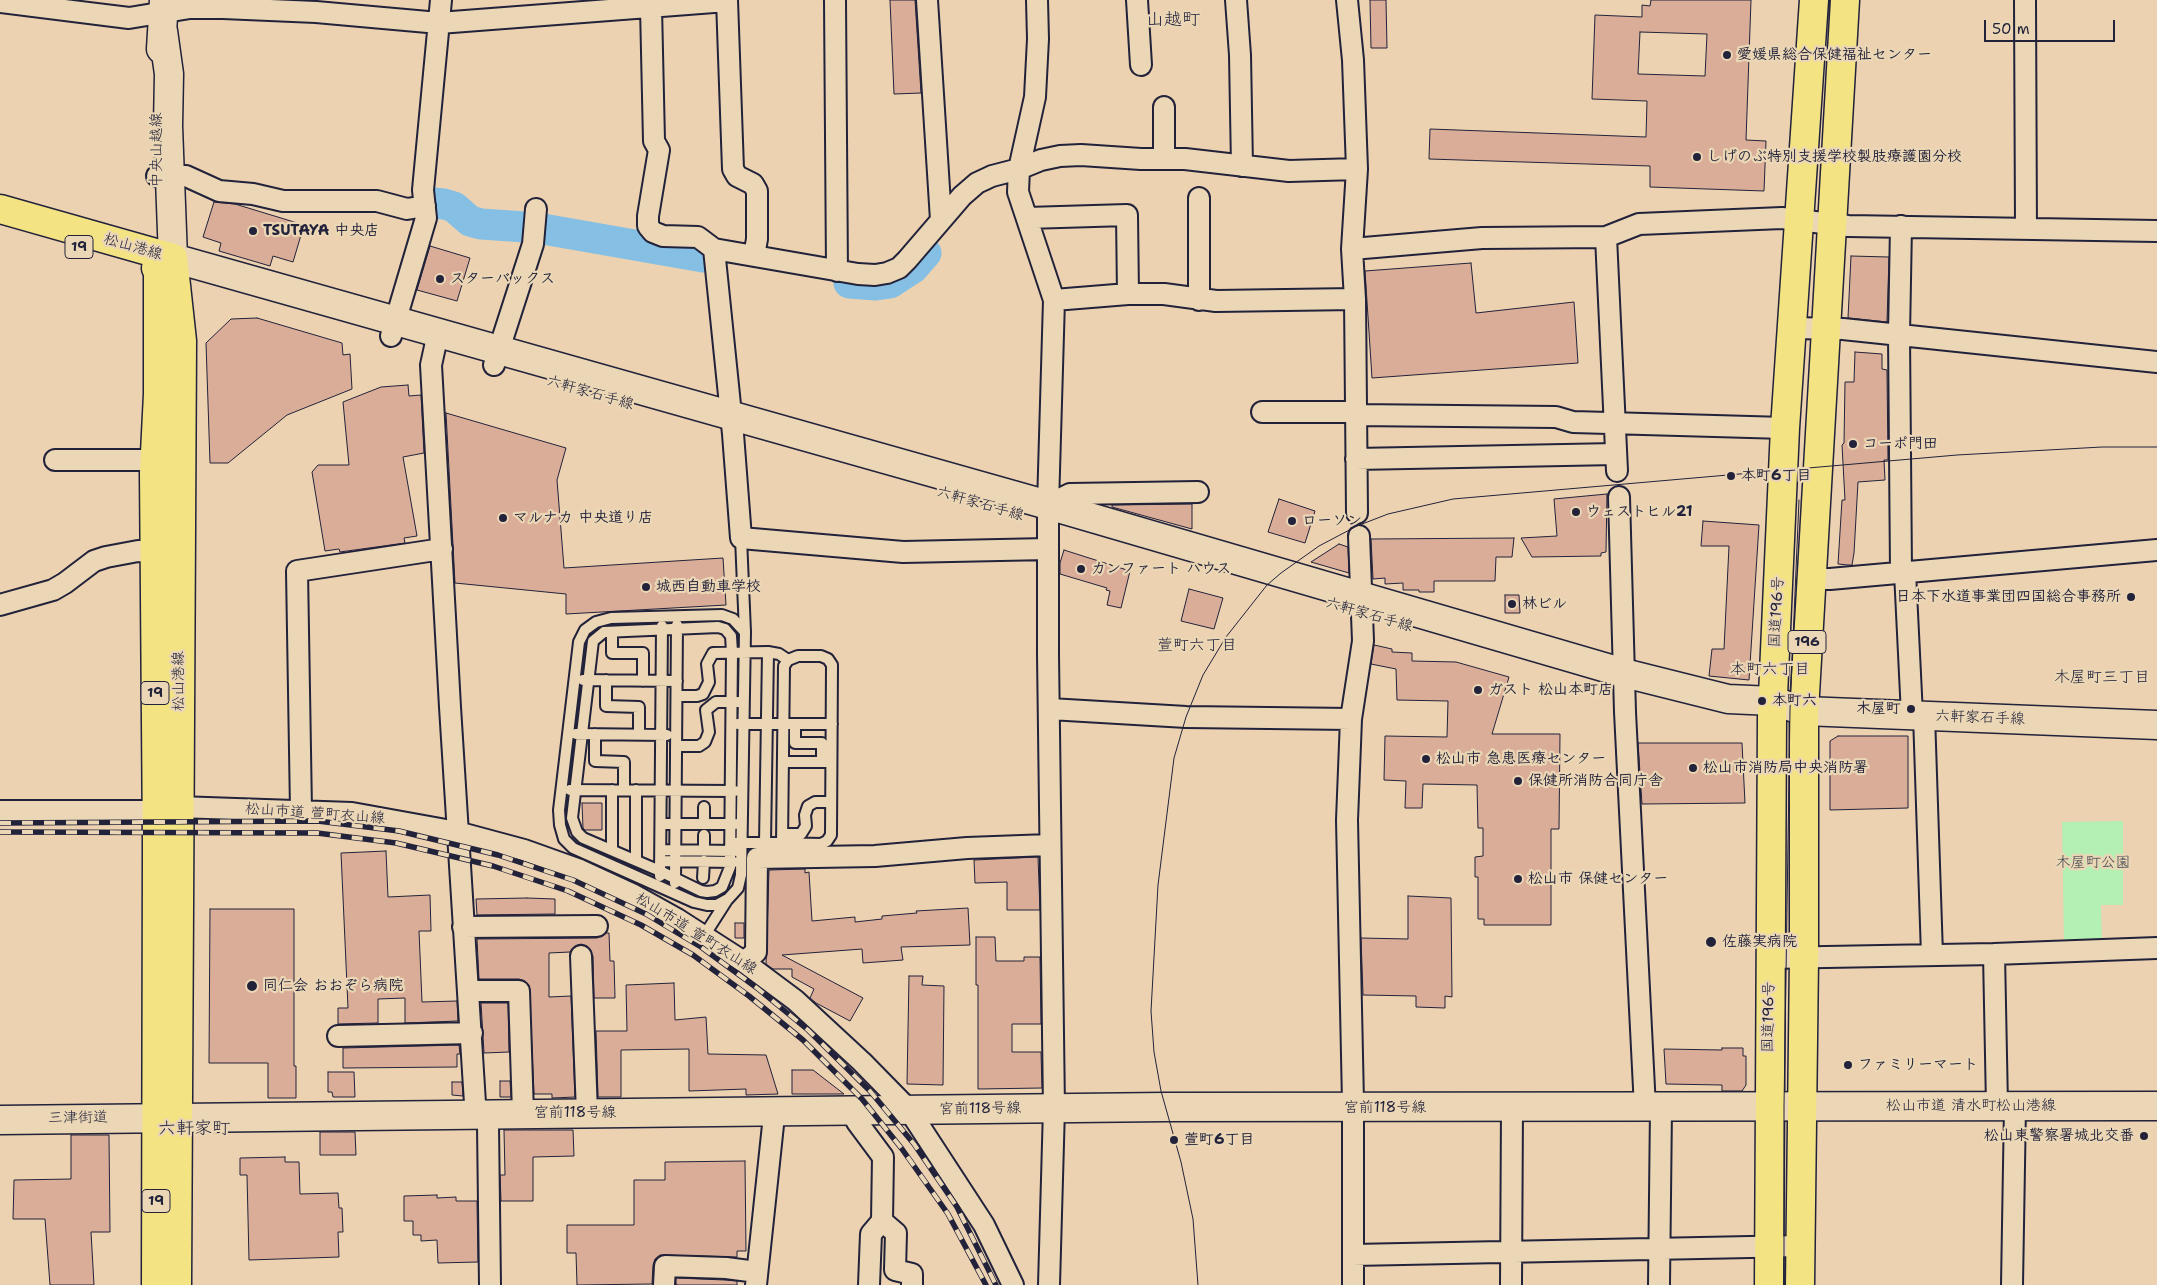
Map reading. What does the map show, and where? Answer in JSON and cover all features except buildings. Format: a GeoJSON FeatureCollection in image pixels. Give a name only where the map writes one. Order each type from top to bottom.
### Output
{"type":"FeatureCollection","features":[{"type":"Feature","properties":{"kind":"main road","name":"国道196号"},"geometry":{"type":"LineString","coordinates":[[1800,1285],[1800,1246],[1770,958],[1773,710],[1785,428],[1814,0]]}},
{"type":"Feature","properties":{"kind":"main road","name":"国道196号"},"geometry":{"type":"LineString","coordinates":[[1769,1285],[1769,1246],[1784,1106],[1804,958],[1804,711],[1810,579],[1845,0]]}},
{"type":"Feature","properties":{"kind":"main road","name":"松山港線"},"geometry":{"type":"LineString","coordinates":[[0,209],[166,264]]}},
{"type":"Feature","properties":{"kind":"main road","name":"松山港線"},"geometry":{"type":"LineString","coordinates":[[0,225],[166,264]]}},
{"type":"Feature","properties":{"kind":"main road","name":"松山港線"},"geometry":{"type":"LineString","coordinates":[[156,1285],[166,1117],[167,552],[154,460],[166,264]]}},
{"type":"Feature","properties":{"kind":"main road","name":"松山港線"},"geometry":{"type":"LineString","coordinates":[[166,264],[182,340],[181,460],[167,552]]}},
{"type":"Feature","properties":{"kind":"main road","name":"松山港線"},"geometry":{"type":"LineString","coordinates":[[166,1117],[177,1285]]}},
{"type":"Feature","properties":{"kind":"street"},"geometry":{"type":"LineString","coordinates":[[393,329],[426,218],[423,190],[441,0]]}},
{"type":"Feature","properties":{"kind":"street"},"geometry":{"type":"LineString","coordinates":[[835,0],[837,271]]}},
{"type":"Feature","properties":{"kind":"street"},"geometry":{"type":"LineString","coordinates":[[927,0],[941,220]]}},
{"type":"Feature","properties":{"kind":"street"},"geometry":{"type":"LineString","coordinates":[[1037,0],[1038,38],[1035,96],[1019,169],[1018,192],[1054,300],[1049,526],[1050,845],[1054,1108],[1049,1285]]}},
{"type":"Feature","properties":{"kind":"street"},"geometry":{"type":"LineString","coordinates":[[1137,0],[1141,65]]}},
{"type":"Feature","properties":{"kind":"street"},"geometry":{"type":"LineString","coordinates":[[1236,0],[1240,55],[1242,166]]}},
{"type":"Feature","properties":{"kind":"street"},"geometry":{"type":"LineString","coordinates":[[1347,0],[1353,60],[1357,169],[1352,249],[1355,299],[1357,512]]}},
{"type":"Feature","properties":{"kind":"street"},"geometry":{"type":"LineString","coordinates":[[2025,0],[2026,228]]}},
{"type":"Feature","properties":{"kind":"street"},"geometry":{"type":"LineString","coordinates":[[0,2],[129,18],[164,14],[190,8],[317,6],[439,23],[727,1],[733,168],[737,176],[753,184],[757,191],[757,239],[754,256]]}},
{"type":"Feature","properties":{"kind":"street"},"geometry":{"type":"LineString","coordinates":[[651,7],[654,141],[659,150],[648,226],[653,232],[663,236],[698,237],[714,249],[837,271],[875,275],[899,268],[962,196],[978,183],[992,176],[1019,169],[1041,160],[1060,156],[1081,155],[1185,159],[1289,171],[1357,169]]}},
{"type":"Feature","properties":{"kind":"street","name":"中央山越線"},"geometry":{"type":"LineString","coordinates":[[164,14],[169,74],[164,176],[166,264]]}},
{"type":"Feature","properties":{"kind":"street"},"geometry":{"type":"LineString","coordinates":[[1164,107],[1164,159]]}},
{"type":"Feature","properties":{"kind":"street"},"geometry":{"type":"LineString","coordinates":[[164,176],[186,176],[219,191],[253,194],[283,201],[377,201],[407,209],[424,206]]}},
{"type":"Feature","properties":{"kind":"street"},"geometry":{"type":"LineString","coordinates":[[1198,198],[1199,300]]}},
{"type":"Feature","properties":{"kind":"street"},"geometry":{"type":"LineString","coordinates":[[496,358],[533,244],[536,209]]}},
{"type":"Feature","properties":{"kind":"street"},"geometry":{"type":"LineString","coordinates":[[1027,218],[1127,216],[1128,294]]}},
{"type":"Feature","properties":{"kind":"street"},"geometry":{"type":"LineString","coordinates":[[1352,249],[1482,238],[1606,237],[1639,224],[1782,218],[1848,226],[2157,231]]}},
{"type":"Feature","properties":{"kind":"street"},"geometry":{"type":"LineString","coordinates":[[1901,226],[1899,335],[1903,572],[1918,715],[1932,954]]}},
{"type":"Feature","properties":{"kind":"street"},"geometry":{"type":"LineString","coordinates":[[1356,459],[1617,462],[1606,237]]}},
{"type":"Feature","properties":{"kind":"street"},"geometry":{"type":"LineString","coordinates":[[714,249],[732,425],[741,538],[903,552],[1049,526],[1070,494],[1198,492]]}},
{"type":"Feature","properties":{"kind":"street","name":"六軒家石手線"},"geometry":{"type":"LineString","coordinates":[[166,264],[732,425],[1049,526],[1362,604],[1624,681],[1725,715],[1773,710],[2157,725]]}},
{"type":"Feature","properties":{"kind":"street"},"geometry":{"type":"LineString","coordinates":[[1054,300],[1128,294],[1164,294],[1216,302],[1355,299]]}},
{"type":"Feature","properties":{"kind":"street"},"geometry":{"type":"LineString","coordinates":[[1792,328],[1899,335],[2157,362]]}},
{"type":"Feature","properties":{"kind":"street"},"geometry":{"type":"LineString","coordinates":[[436,341],[431,365],[463,927],[472,1033],[475,1103],[488,1125],[490,1285]]}},
{"type":"Feature","properties":{"kind":"street"},"geometry":{"type":"LineString","coordinates":[[1262,412],[1556,417],[1573,422],[1785,428]]}},
{"type":"Feature","properties":{"kind":"street"},"geometry":{"type":"LineString","coordinates":[[55,460],[181,460]]}},
{"type":"Feature","properties":{"kind":"street"},"geometry":{"type":"LineString","coordinates":[[1619,496],[1624,681],[1653,1108],[1659,1285]]}},
{"type":"Feature","properties":{"kind":"street"},"geometry":{"type":"LineString","coordinates":[[1353,1285],[1347,820],[1351,719],[1363,641],[1359,536]]}},
{"type":"Feature","properties":{"kind":"street"},"geometry":{"type":"LineString","coordinates":[[301,810],[297,571],[442,549]]}},
{"type":"Feature","properties":{"kind":"street"},"geometry":{"type":"LineString","coordinates":[[1810,579],[2157,550]]}},
{"type":"Feature","properties":{"kind":"street"},"geometry":{"type":"LineString","coordinates":[[0,605],[53,590],[94,561],[106,557],[124,552],[167,552]]}},
{"type":"Feature","properties":{"kind":"street"},"geometry":{"type":"LineString","coordinates":[[1050,709],[1186,717],[1351,719]]}},
{"type":"Feature","properties":{"kind":"street","name":"松山市道 萱町衣山線"},"geometry":{"type":"LineString","coordinates":[[0,812],[167,809],[301,810],[352,813],[457,832],[524,850],[580,870],[640,898],[744,962],[795,1000],[909,1110],[984,1224],[1013,1285]]}},
{"type":"Feature","properties":{"kind":"street"},"geometry":{"type":"LineString","coordinates":[[744,962],[756,952],[757,858],[874,856],[967,848],[1050,845]]}},
{"type":"Feature","properties":{"kind":"street"},"geometry":{"type":"LineString","coordinates":[[463,927],[597,926]]}},
{"type":"Feature","properties":{"kind":"street"},"geometry":{"type":"LineString","coordinates":[[1770,958],[1994,954],[2157,948]]}},
{"type":"Feature","properties":{"kind":"street"},"geometry":{"type":"LineString","coordinates":[[1994,954],[2006,1106],[2012,1285]]}},
{"type":"Feature","properties":{"kind":"street"},"geometry":{"type":"LineString","coordinates":[[581,956],[587,1112]]}},
{"type":"Feature","properties":{"kind":"street"},"geometry":{"type":"LineString","coordinates":[[468,991],[519,991],[523,1113]]}},
{"type":"Feature","properties":{"kind":"street"},"geometry":{"type":"LineString","coordinates":[[338,1036],[472,1033]]}},
{"type":"Feature","properties":{"kind":"street","name":"宮前118号線"},"geometry":{"type":"LineString","coordinates":[[166,1117],[1054,1108],[1653,1108],[1784,1106]]}},
{"type":"Feature","properties":{"kind":"street","name":"松山市道 清水町松山港線"},"geometry":{"type":"LineString","coordinates":[[1784,1106],[2157,1106]]}},
{"type":"Feature","properties":{"kind":"street"},"geometry":{"type":"LineString","coordinates":[[1511,1285],[1512,1108]]}},
{"type":"Feature","properties":{"kind":"street"},"geometry":{"type":"LineString","coordinates":[[664,1285],[665,1266],[726,1268],[757,1279],[773,1124],[772,1111]]}},
{"type":"Feature","properties":{"kind":"street"},"geometry":{"type":"LineString","coordinates":[[851,1111],[856,1122],[883,1158],[882,1221],[871,1234],[869,1285]]}},
{"type":"Feature","properties":{"kind":"street","name":"三津街道"},"geometry":{"type":"LineString","coordinates":[[0,1120],[166,1117]]}},
{"type":"Feature","properties":{"kind":"street"},"geometry":{"type":"LineString","coordinates":[[882,1221],[896,1233],[896,1270],[912,1274],[912,1285]]}},
{"type":"Feature","properties":{"kind":"street"},"geometry":{"type":"LineString","coordinates":[[1353,1255],[1800,1246]]}},
{"type":"Feature","properties":{"kind":"lane"},"geometry":{"type":"LineString","coordinates":[[704,936],[738,888],[742,824],[745,632],[741,538]]}},
{"type":"Feature","properties":{"kind":"lane"},"geometry":{"type":"LineString","coordinates":[[728,900],[717,905],[694,902],[573,848],[564,839],[560,825],[559,810],[579,642],[585,630],[596,622],[611,618],[722,615],[734,619],[745,632]]}},
{"type":"Feature","properties":{"kind":"lane"},"geometry":{"type":"LineString","coordinates":[[675,894],[677,616]]}},
{"type":"Feature","properties":{"kind":"lane"},"geometry":{"type":"LineString","coordinates":[[660,887],[662,617]]}},
{"type":"Feature","properties":{"kind":"lane"},"geometry":{"type":"LineString","coordinates":[[661,861],[675,878],[701,891],[715,891],[722,887],[727,878],[730,852],[731,636],[726,630],[718,627],[662,631],[604,632],[593,641],[572,818],[577,832],[583,838],[636,860],[661,861],[675,856],[704,856],[730,852],[741,852],[801,834],[806,826],[805,815],[808,806],[815,802],[831,802]]}},
{"type":"Feature","properties":{"kind":"lane"},"geometry":{"type":"LineString","coordinates":[[612,632],[612,652],[644,653],[644,681]]}},
{"type":"Feature","properties":{"kind":"lane"},"geometry":{"type":"LineString","coordinates":[[677,696],[697,696],[703,694],[709,682],[707,664],[713,653],[768,652],[779,654],[788,660]]}},
{"type":"Feature","properties":{"kind":"lane"},"geometry":{"type":"LineString","coordinates":[[765,844],[768,652]]}},
{"type":"Feature","properties":{"kind":"lane"},"geometry":{"type":"LineString","coordinates":[[782,839],[784,666],[788,660],[798,656],[820,656],[828,660],[832,665],[832,724],[826,762]]}},
{"type":"Feature","properties":{"kind":"lane"},"geometry":{"type":"LineString","coordinates":[[574,680],[677,681]]}},
{"type":"Feature","properties":{"kind":"lane"},"geometry":{"type":"LineString","coordinates":[[606,680],[606,706],[639,707],[639,734]]}},
{"type":"Feature","properties":{"kind":"lane"},"geometry":{"type":"LineString","coordinates":[[568,734],[661,735],[699,746],[704,742],[709,732],[706,710],[716,702],[744,702]]}},
{"type":"Feature","properties":{"kind":"lane"},"geometry":{"type":"LineString","coordinates":[[731,724],[832,724]]}},
{"type":"Feature","properties":{"kind":"lane"},"geometry":{"type":"LineString","coordinates":[[782,839],[820,844],[827,841],[830,835],[831,802],[822,743],[795,743],[795,724]]}},
{"type":"Feature","properties":{"kind":"lane"},"geometry":{"type":"LineString","coordinates":[[595,734],[595,761],[624,762],[624,790]]}},
{"type":"Feature","properties":{"kind":"lane"},"geometry":{"type":"LineString","coordinates":[[783,762],[826,762]]}},
{"type":"Feature","properties":{"kind":"lane"},"geometry":{"type":"LineString","coordinates":[[561,790],[742,791]]}},
{"type":"Feature","properties":{"kind":"lane"},"geometry":{"type":"LineString","coordinates":[[612,790],[612,850]]}},
{"type":"Feature","properties":{"kind":"lane"},"geometry":{"type":"LineString","coordinates":[[636,790],[636,860]]}},
{"type":"Feature","properties":{"kind":"lane"},"geometry":{"type":"LineString","coordinates":[[704,807],[704,824]]}},
{"type":"Feature","properties":{"kind":"lane"},"geometry":{"type":"LineString","coordinates":[[661,824],[742,824]]}},
{"type":"Feature","properties":{"kind":"lane"},"geometry":{"type":"LineString","coordinates":[[703,878],[704,835]]}},
{"type":"Feature","properties":{"kind":"lane"},"geometry":{"type":"LineString","coordinates":[[730,852],[741,852]]}},
{"type":"Feature","properties":{"kind":"green space","name":"木屋町公園"},"geometry":{"type":"Polygon","coordinates":[[[2123,821],[2123,905],[2101,905],[2102,944],[2064,944],[2062,822],[2123,821]]]}},
{"type":"Feature","properties":{"kind":"waterway"},"geometry":{"type":"LineString","coordinates":[[433,203],[454,207],[470,221],[481,224],[525,227]]}},
{"type":"Feature","properties":{"kind":"waterway"},"geometry":{"type":"LineString","coordinates":[[543,229],[703,257]]}},
{"type":"Feature","properties":{"kind":"waterway"},"geometry":{"type":"LineString","coordinates":[[849,283],[876,285],[890,283],[913,268],[926,253]]}},
{"type":"Feature","properties":{"kind":"tram line"},"geometry":{"type":"LineString","coordinates":[[1198,1285],[1193,1219],[1181,1162],[1161,1091],[1154,1052],[1151,1011],[1158,885],[1174,758],[1186,717],[1203,675],[1226,637],[1267,585],[1319,546],[1357,526],[1388,514],[1453,499],[1957,455],[2102,447],[2157,447]]}},
{"type":"Feature","properties":{"kind":"tram line"},"geometry":{"type":"LineString","coordinates":[[1784,1285],[1784,1106],[1790,710],[1799,500]]}},
{"type":"Feature","properties":{"kind":"railway"},"geometry":{"type":"LineString","coordinates":[[0,823],[318,821],[399,831],[498,855],[573,880],[646,914],[701,947],[757,988],[808,1030],[870,1091],[914,1144],[957,1207],[996,1285]]}},
{"type":"Feature","properties":{"kind":"railway"},"geometry":{"type":"LineString","coordinates":[[0,832],[317,833],[396,843],[493,866],[568,891],[641,925],[693,955],[749,996],[803,1040],[862,1099],[902,1149],[948,1214],[986,1285]]}},
{"type":"Feature","properties":{"kind":"place","name":"愛媛県総合保健福祉センター"},"geometry":{"type":"Point","coordinates":[1727,55]}},
{"type":"Feature","properties":{"kind":"place","name":"しげのぶ特別支援学校製肢療護園分校"},"geometry":{"type":"Point","coordinates":[1697,157]}},
{"type":"Feature","properties":{"kind":"place","name":"TSUTAYA 中央店"},"geometry":{"type":"Point","coordinates":[253,231]}},
{"type":"Feature","properties":{"kind":"place","name":"スターバックス"},"geometry":{"type":"Point","coordinates":[440,279]}},
{"type":"Feature","properties":{"kind":"place","name":"コーポ門田"},"geometry":{"type":"Point","coordinates":[1853,444]}},
{"type":"Feature","properties":{"kind":"place","name":"本町6丁目"},"geometry":{"type":"Point","coordinates":[1731,476]}},
{"type":"Feature","properties":{"kind":"place","name":"ウェストヒル21"},"geometry":{"type":"Point","coordinates":[1576,512]}},
{"type":"Feature","properties":{"kind":"place","name":"マルナカ 中央道り店"},"geometry":{"type":"Point","coordinates":[503,518]}},
{"type":"Feature","properties":{"kind":"place","name":"ローソン"},"geometry":{"type":"Point","coordinates":[1292,521]}},
{"type":"Feature","properties":{"kind":"place","name":"カンファート ハウス"},"geometry":{"type":"Point","coordinates":[1081,569]}},
{"type":"Feature","properties":{"kind":"place","name":"城西自動車学校"},"geometry":{"type":"Point","coordinates":[646,587]}},
{"type":"Feature","properties":{"kind":"place","name":"日本下水道事業団四国総合事務所"},"geometry":{"type":"Point","coordinates":[2131,597]}},
{"type":"Feature","properties":{"kind":"place","name":"林ビル"},"geometry":{"type":"Point","coordinates":[1512,604]}},
{"type":"Feature","properties":{"kind":"place","name":"ガスト 松山本町店"},"geometry":{"type":"Point","coordinates":[1478,690]}},
{"type":"Feature","properties":{"kind":"place","name":"本町六"},"geometry":{"type":"Point","coordinates":[1762,701]}},
{"type":"Feature","properties":{"kind":"place","name":"木屋町"},"geometry":{"type":"Point","coordinates":[1911,709]}},
{"type":"Feature","properties":{"kind":"place","name":"松山市 急患医療センター"},"geometry":{"type":"Point","coordinates":[1426,759]}},
{"type":"Feature","properties":{"kind":"place","name":"松山市消防局中央消防署"},"geometry":{"type":"Point","coordinates":[1693,768]}},
{"type":"Feature","properties":{"kind":"place","name":"保健所消防合同庁舎"},"geometry":{"type":"Point","coordinates":[1518,781]}},
{"type":"Feature","properties":{"kind":"place","name":"松山市 保健センター"},"geometry":{"type":"Point","coordinates":[1518,879]}},
{"type":"Feature","properties":{"kind":"place","name":"佐藤実病院"},"geometry":{"type":"Point","coordinates":[1711,942]}},
{"type":"Feature","properties":{"kind":"place","name":"同仁会 おおぞら病院"},"geometry":{"type":"Point","coordinates":[252,986]}},
{"type":"Feature","properties":{"kind":"place","name":"ファミリーマート"},"geometry":{"type":"Point","coordinates":[1848,1065]}},
{"type":"Feature","properties":{"kind":"place","name":"松山東警察署城北交番"},"geometry":{"type":"Point","coordinates":[2144,1136]}},
{"type":"Feature","properties":{"kind":"place","name":"萱町6丁目"},"geometry":{"type":"Point","coordinates":[1174,1140]}},
{"type":"Feature","properties":{"kind":"district","name":"山越町"},"geometry":{"type":"Point","coordinates":[1173,20]}},
{"type":"Feature","properties":{"kind":"district","name":"萱町六丁目"},"geometry":{"type":"Point","coordinates":[1197,646]}},
{"type":"Feature","properties":{"kind":"district","name":"本町六丁目"},"geometry":{"type":"Point","coordinates":[1770,670]}},
{"type":"Feature","properties":{"kind":"district","name":"木屋町三丁目"},"geometry":{"type":"Point","coordinates":[2102,678]}},
{"type":"Feature","properties":{"kind":"district","name":"六軒家町"},"geometry":{"type":"Point","coordinates":[194,1129]}}]}
